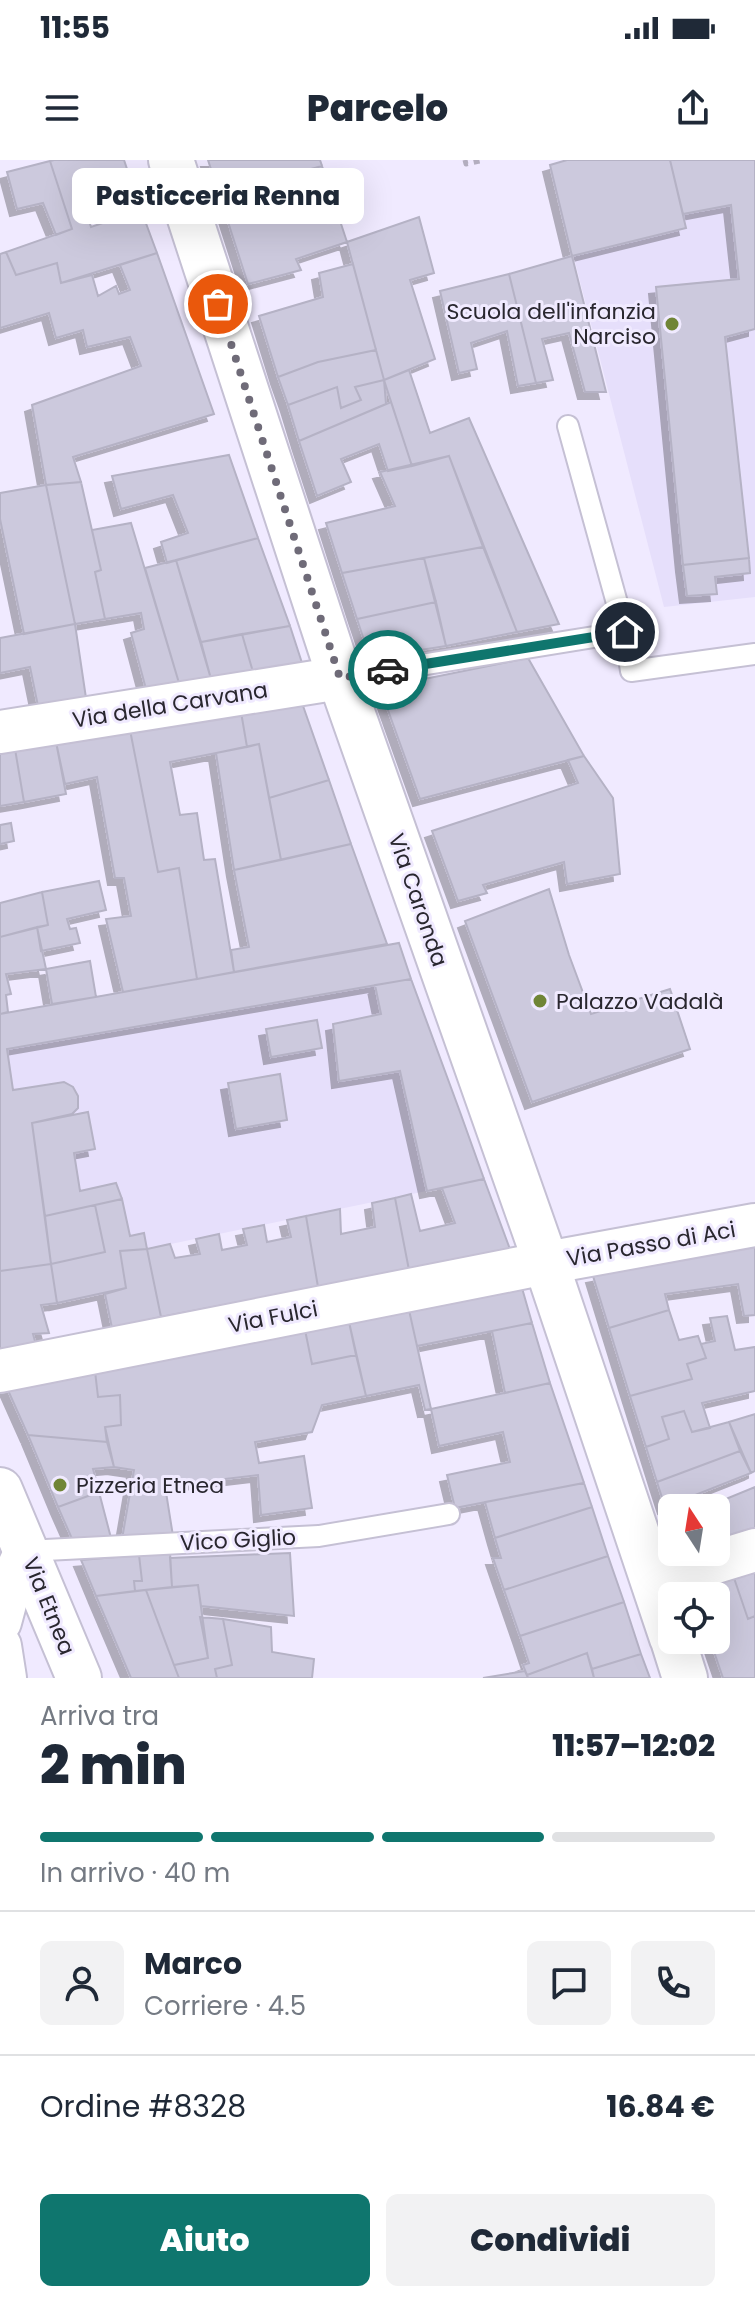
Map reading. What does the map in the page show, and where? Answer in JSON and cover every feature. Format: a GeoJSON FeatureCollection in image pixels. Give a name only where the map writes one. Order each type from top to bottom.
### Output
{"type":"FeatureCollection","features":[{"type":"Feature","properties":{"kind":"main road","name":"Via Caronda"},"geometry":{"type":"LineString","coordinates":[[171,160],[340,678],[546,1263],[658,1594]]}},
{"type":"Feature","properties":{"kind":"main road","name":"Via Etnea"},"geometry":{"type":"LineString","coordinates":[[0,1490],[79,1678]]}},
{"type":"Feature","properties":{"kind":"main road","name":"Via Caronda"},"geometry":{"type":"LineString","coordinates":[[677,1654],[685,1678]]}},
{"type":"Feature","properties":{"kind":"street","name":"Via della Carvana"},"geometry":{"type":"LineString","coordinates":[[0,732],[340,678]]}},
{"type":"Feature","properties":{"kind":"street","name":"Via Passo di Aci"},"geometry":{"type":"LineString","coordinates":[[546,1263],[755,1225]]}},
{"type":"Feature","properties":{"kind":"street","name":"Via Fulci"},"geometry":{"type":"LineString","coordinates":[[0,1371],[546,1263]]}},
{"type":"Feature","properties":{"kind":"street"},"geometry":{"type":"LineString","coordinates":[[654,1581],[755,1550]]}},
{"type":"Feature","properties":{"kind":"street"},"geometry":{"type":"LineString","coordinates":[[0,1622],[10,1585],[26,1551]]}},
{"type":"Feature","properties":{"kind":"street"},"geometry":{"type":"LineString","coordinates":[[0,1646],[5,1678]]}},
{"type":"Feature","properties":{"kind":"lane"},"geometry":{"type":"LineString","coordinates":[[568,426],[625,632],[631,671],[755,654]]}},
{"type":"Feature","properties":{"kind":"lane"},"geometry":{"type":"LineString","coordinates":[[340,678],[625,632]]}},
{"type":"Feature","properties":{"kind":"lane","name":"Vico Giglio"},"geometry":{"type":"LineString","coordinates":[[26,1551],[319,1536],[449,1514]]}},
{"type":"Feature","properties":{"kind":"path"},"geometry":{"type":"LineString","coordinates":[[465,160],[466,164],[485,160]]}},
{"type":"Feature","properties":{"kind":"shaded area","name":"Scuola dell'infanzia Narciso"},"geometry":{"type":"Polygon","coordinates":[[[567,160],[755,160],[755,597],[664,607],[550,165],[567,160]]]}},
{"type":"Feature","properties":{"kind":"shaded area"},"geometry":{"type":"Polygon","coordinates":[[[399,943],[484,1179],[147,1249],[0,1271],[0,1014],[399,943]]]}},
{"type":"Feature","properties":{"kind":"building"},"geometry":{"type":"Polygon","coordinates":[[[124,160],[130,178],[79,192],[91,227],[141,210],[157,253],[61,283],[57,263],[16,275],[6,252],[72,229],[50,161],[124,160]]]}},
{"type":"Feature","properties":{"kind":"building"},"geometry":{"type":"Polygon","coordinates":[[[208,160],[320,160],[322,166],[219,194],[208,160]]]}},
{"type":"Feature","properties":{"kind":"building"},"geometry":{"type":"Polygon","coordinates":[[[567,160],[670,160],[686,228],[572,256],[550,165],[567,160]]]}},
{"type":"Feature","properties":{"kind":"building"},"geometry":{"type":"Polygon","coordinates":[[[670,160],[755,160],[755,329],[725,337],[749,558],[683,565],[656,287],[739,279],[731,205],[683,214],[670,160]]]}},
{"type":"Feature","properties":{"kind":"building"},"geometry":{"type":"Polygon","coordinates":[[[50,161],[72,229],[56,235],[43,203],[17,209],[7,172],[50,161]]]}},
{"type":"Feature","properties":{"kind":"building"},"geometry":{"type":"Polygon","coordinates":[[[322,166],[347,242],[296,259],[301,270],[248,284],[219,194],[322,166]]]}},
{"type":"Feature","properties":{"kind":"building"},"geometry":{"type":"Polygon","coordinates":[[[419,217],[434,273],[410,280],[435,359],[384,380],[347,242],[419,217]]]}},
{"type":"Feature","properties":{"kind":"building"},"geometry":{"type":"Polygon","coordinates":[[[6,252],[16,275],[57,263],[61,283],[92,275],[98,296],[116,286],[119,294],[130,290],[120,265],[157,253],[214,414],[73,457],[81,482],[46,485],[32,405],[141,366],[130,337],[87,347],[83,330],[56,338],[49,313],[0,328],[0,254],[6,252]]]}},
{"type":"Feature","properties":{"kind":"building"},"geometry":{"type":"Polygon","coordinates":[[[572,256],[606,392],[585,392],[569,333],[542,339],[553,380],[536,383],[509,274],[572,256]]]}},
{"type":"Feature","properties":{"kind":"building"},"geometry":{"type":"Polygon","coordinates":[[[353,264],[376,350],[318,362],[278,377],[259,316],[323,297],[319,273],[353,264]]]}},
{"type":"Feature","properties":{"kind":"building"},"geometry":{"type":"Polygon","coordinates":[[[509,274],[536,383],[518,386],[507,331],[471,343],[477,369],[459,373],[440,291],[509,274]]]}},
{"type":"Feature","properties":{"kind":"building"},"geometry":{"type":"Polygon","coordinates":[[[376,350],[384,380],[355,387],[361,400],[341,408],[337,387],[288,405],[278,377],[318,362],[376,350]]]}},
{"type":"Feature","properties":{"kind":"building"},"geometry":{"type":"Polygon","coordinates":[[[409,370],[430,433],[469,418],[559,624],[517,632],[449,456],[412,466],[384,380],[409,370]]]}},
{"type":"Feature","properties":{"kind":"building"},"geometry":{"type":"Polygon","coordinates":[[[384,380],[386,404],[299,441],[288,405],[337,387],[341,408],[361,400],[355,387],[384,380]]]}},
{"type":"Feature","properties":{"kind":"building"},"geometry":{"type":"Polygon","coordinates":[[[391,402],[412,466],[388,471],[379,444],[341,459],[351,482],[317,496],[299,441],[391,402]]]}},
{"type":"Feature","properties":{"kind":"building"},"geometry":{"type":"Polygon","coordinates":[[[229,455],[258,538],[167,563],[161,542],[188,533],[173,495],[121,509],[112,476],[229,455]]]}},
{"type":"Feature","properties":{"kind":"building"},"geometry":{"type":"Polygon","coordinates":[[[449,456],[483,547],[342,573],[326,523],[395,506],[380,472],[449,456]]]}},
{"type":"Feature","properties":{"kind":"building"},"geometry":{"type":"Polygon","coordinates":[[[81,482],[101,570],[95,572],[105,619],[75,624],[46,485],[81,482]]]}},
{"type":"Feature","properties":{"kind":"building"},"geometry":{"type":"Polygon","coordinates":[[[46,485],[75,624],[24,634],[0,519],[0,493],[46,485]]]}},
{"type":"Feature","properties":{"kind":"building"},"geometry":{"type":"Polygon","coordinates":[[[131,523],[179,683],[146,689],[131,633],[144,629],[141,613],[105,619],[95,572],[101,570],[92,530],[131,523]]]}},
{"type":"Feature","properties":{"kind":"building"},"geometry":{"type":"Polygon","coordinates":[[[258,538],[290,626],[201,642],[176,560],[258,538]]]}},
{"type":"Feature","properties":{"kind":"building"},"geometry":{"type":"Polygon","coordinates":[[[483,547],[517,632],[446,646],[424,558],[483,547]]]}},
{"type":"Feature","properties":{"kind":"building"},"geometry":{"type":"Polygon","coordinates":[[[424,558],[436,602],[357,619],[342,573],[424,558]]]}},
{"type":"Feature","properties":{"kind":"building"},"geometry":{"type":"Polygon","coordinates":[[[749,558],[750,573],[715,577],[717,594],[687,596],[683,565],[749,558]]]}},
{"type":"Feature","properties":{"kind":"building"},"geometry":{"type":"Polygon","coordinates":[[[176,560],[211,679],[179,683],[145,568],[176,560]]]}},
{"type":"Feature","properties":{"kind":"building"},"geometry":{"type":"Polygon","coordinates":[[[436,602],[446,646],[370,658],[357,619],[436,602]]]}},
{"type":"Feature","properties":{"kind":"building"},"geometry":{"type":"Polygon","coordinates":[[[75,624],[86,698],[38,706],[30,667],[0,673],[0,638],[75,624]]]}},
{"type":"Feature","properties":{"kind":"building"},"geometry":{"type":"Polygon","coordinates":[[[290,626],[302,663],[253,672],[242,634],[290,626]]]}},
{"type":"Feature","properties":{"kind":"building"},"geometry":{"type":"Polygon","coordinates":[[[242,634],[253,672],[211,679],[201,642],[242,634]]]}},
{"type":"Feature","properties":{"kind":"building"},"geometry":{"type":"Polygon","coordinates":[[[528,658],[584,756],[420,799],[380,688],[528,658]]]}},
{"type":"Feature","properties":{"kind":"building"},"geometry":{"type":"Polygon","coordinates":[[[302,703],[329,780],[269,798],[259,744],[247,747],[241,712],[302,703]]]}},
{"type":"Feature","properties":{"kind":"building"},"geometry":{"type":"Polygon","coordinates":[[[241,712],[247,747],[170,762],[180,815],[197,813],[204,860],[215,859],[234,972],[197,979],[179,868],[158,872],[130,730],[241,712]]]}},
{"type":"Feature","properties":{"kind":"building"},"geometry":{"type":"Polygon","coordinates":[[[130,730],[158,872],[179,868],[197,979],[123,992],[106,919],[131,916],[124,878],[115,878],[97,777],[65,784],[56,742],[130,730]]]}},
{"type":"Feature","properties":{"kind":"building"},"geometry":{"type":"Polygon","coordinates":[[[56,742],[66,794],[24,802],[15,749],[56,742]]]}},
{"type":"Feature","properties":{"kind":"building"},"geometry":{"type":"Polygon","coordinates":[[[259,744],[281,860],[234,870],[216,753],[259,744]]]}},
{"type":"Feature","properties":{"kind":"building"},"geometry":{"type":"Polygon","coordinates":[[[15,749],[24,802],[0,806],[0,751],[15,749]]]}},
{"type":"Feature","properties":{"kind":"building"},"geometry":{"type":"Polygon","coordinates":[[[584,756],[613,798],[620,874],[567,884],[564,862],[483,885],[487,893],[458,901],[432,831],[578,783],[568,760],[584,756]]]}},
{"type":"Feature","properties":{"kind":"building"},"geometry":{"type":"Polygon","coordinates":[[[329,780],[351,844],[281,860],[269,798],[329,780]]]}},
{"type":"Feature","properties":{"kind":"building"},"geometry":{"type":"Polygon","coordinates":[[[11,823],[14,841],[0,844],[0,825],[11,823]]]}},
{"type":"Feature","properties":{"kind":"building"},"geometry":{"type":"Polygon","coordinates":[[[351,844],[387,944],[234,972],[231,950],[249,947],[234,870],[351,844]]]}},
{"type":"Feature","properties":{"kind":"building"},"geometry":{"type":"Polygon","coordinates":[[[99,881],[106,910],[67,919],[70,929],[76,928],[80,943],[41,951],[37,927],[48,925],[42,892],[99,881]]]}},
{"type":"Feature","properties":{"kind":"building","name":"Palazzo Vadalà"},"geometry":{"type":"Polygon","coordinates":[[[549,889],[591,1014],[670,989],[690,1049],[532,1102],[465,921],[549,889]]]}},
{"type":"Feature","properties":{"kind":"building"},"geometry":{"type":"Polygon","coordinates":[[[42,892],[48,925],[0,937],[0,903],[42,892]]]}},
{"type":"Feature","properties":{"kind":"building"},"geometry":{"type":"Polygon","coordinates":[[[37,927],[46,969],[6,974],[11,994],[6,995],[8,1012],[0,1014],[0,937],[37,927]]]}},
{"type":"Feature","properties":{"kind":"building"},"geometry":{"type":"Polygon","coordinates":[[[399,943],[411,979],[7,1049],[13,1090],[64,1082],[73,1087],[78,1096],[78,1108],[72,1114],[32,1123],[51,1264],[0,1271],[0,1014],[399,943]]]}},
{"type":"Feature","properties":{"kind":"building"},"geometry":{"type":"Polygon","coordinates":[[[90,961],[96,997],[52,1004],[46,969],[90,961]]]}},
{"type":"Feature","properties":{"kind":"building"},"geometry":{"type":"Polygon","coordinates":[[[411,979],[484,1179],[427,1191],[400,1071],[339,1081],[333,1024],[381,1014],[375,985],[411,979]]]}},
{"type":"Feature","properties":{"kind":"building"},"geometry":{"type":"Polygon","coordinates":[[[317,1020],[322,1048],[271,1057],[266,1029],[317,1020]]]}},
{"type":"Feature","properties":{"kind":"building"},"geometry":{"type":"Polygon","coordinates":[[[280,1074],[287,1120],[236,1129],[228,1083],[280,1074]]]}},
{"type":"Feature","properties":{"kind":"building"},"geometry":{"type":"Polygon","coordinates":[[[88,1112],[95,1149],[74,1153],[80,1191],[116,1183],[122,1199],[45,1216],[32,1123],[88,1112]]]}},
{"type":"Feature","properties":{"kind":"building"},"geometry":{"type":"Polygon","coordinates":[[[484,1179],[511,1252],[409,1270],[395,1198],[411,1194],[420,1231],[455,1223],[442,1188],[484,1179]]]}},
{"type":"Feature","properties":{"kind":"building"},"geometry":{"type":"Polygon","coordinates":[[[395,1198],[409,1270],[318,1287],[306,1216],[340,1209],[341,1234],[375,1227],[372,1203],[395,1198]]]}},
{"type":"Feature","properties":{"kind":"building"},"geometry":{"type":"Polygon","coordinates":[[[122,1199],[130,1236],[144,1233],[147,1249],[120,1251],[126,1288],[57,1303],[51,1264],[105,1252],[95,1205],[122,1199]]]}},
{"type":"Feature","properties":{"kind":"building"},"geometry":{"type":"Polygon","coordinates":[[[95,1205],[105,1252],[51,1264],[45,1216],[95,1205]]]}},
{"type":"Feature","properties":{"kind":"building"},"geometry":{"type":"Polygon","coordinates":[[[306,1216],[318,1287],[161,1317],[147,1249],[170,1244],[175,1258],[200,1254],[196,1239],[219,1234],[222,1250],[247,1245],[243,1229],[264,1225],[267,1242],[291,1237],[287,1220],[306,1216]]]}},
{"type":"Feature","properties":{"kind":"building"},"geometry":{"type":"Polygon","coordinates":[[[755,1245],[755,1315],[744,1316],[738,1284],[665,1294],[669,1310],[609,1328],[593,1276],[755,1245]]]}},
{"type":"Feature","properties":{"kind":"building"},"geometry":{"type":"Polygon","coordinates":[[[147,1249],[161,1317],[112,1328],[105,1294],[126,1288],[120,1251],[147,1249]]]}},
{"type":"Feature","properties":{"kind":"building"},"geometry":{"type":"Polygon","coordinates":[[[51,1264],[57,1303],[41,1305],[49,1333],[33,1334],[36,1345],[0,1352],[0,1271],[51,1264]]]}},
{"type":"Feature","properties":{"kind":"building"},"geometry":{"type":"Polygon","coordinates":[[[522,1288],[532,1323],[417,1346],[409,1310],[522,1288]]]}},
{"type":"Feature","properties":{"kind":"building"},"geometry":{"type":"Polygon","coordinates":[[[409,1310],[431,1409],[425,1410],[419,1385],[366,1396],[349,1322],[409,1310]]]}},
{"type":"Feature","properties":{"kind":"building"},"geometry":{"type":"Polygon","coordinates":[[[669,1310],[679,1340],[698,1336],[706,1358],[687,1364],[692,1379],[630,1396],[609,1328],[669,1310]]]}},
{"type":"Feature","properties":{"kind":"building"},"geometry":{"type":"Polygon","coordinates":[[[727,1316],[735,1350],[755,1347],[755,1391],[702,1403],[710,1428],[692,1432],[684,1411],[662,1417],[669,1439],[646,1447],[630,1396],[692,1379],[687,1364],[706,1358],[701,1344],[715,1341],[710,1318],[727,1316]]]}},
{"type":"Feature","properties":{"kind":"building"},"geometry":{"type":"Polygon","coordinates":[[[349,1322],[356,1355],[312,1364],[305,1330],[349,1322]]]}},
{"type":"Feature","properties":{"kind":"building"},"geometry":{"type":"Polygon","coordinates":[[[532,1323],[550,1383],[505,1393],[492,1331],[532,1323]]]}},
{"type":"Feature","properties":{"kind":"building"},"geometry":{"type":"Polygon","coordinates":[[[305,1330],[312,1364],[356,1355],[366,1396],[322,1405],[312,1432],[255,1442],[259,1463],[304,1456],[312,1508],[261,1515],[258,1475],[165,1486],[173,1536],[122,1539],[134,1470],[114,1467],[105,1427],[121,1425],[120,1395],[98,1397],[95,1371],[305,1330]]]}},
{"type":"Feature","properties":{"kind":"building"},"geometry":{"type":"Polygon","coordinates":[[[95,1371],[98,1397],[120,1395],[121,1425],[105,1427],[107,1442],[28,1435],[7,1388],[95,1371]]]}},
{"type":"Feature","properties":{"kind":"building"},"geometry":{"type":"Polygon","coordinates":[[[550,1383],[584,1483],[455,1508],[447,1475],[510,1462],[503,1432],[439,1446],[431,1409],[550,1383]]]}},
{"type":"Feature","properties":{"kind":"building"},"geometry":{"type":"Polygon","coordinates":[[[684,1411],[692,1432],[729,1422],[740,1451],[657,1482],[646,1447],[669,1439],[662,1417],[684,1411]]]}},
{"type":"Feature","properties":{"kind":"building"},"geometry":{"type":"Polygon","coordinates":[[[755,1414],[755,1471],[751,1473],[729,1422],[755,1414]]]}},
{"type":"Feature","properties":{"kind":"building"},"geometry":{"type":"Polygon","coordinates":[[[28,1435],[107,1442],[114,1467],[93,1469],[99,1492],[58,1507],[28,1435]]]}},
{"type":"Feature","properties":{"kind":"building"},"geometry":{"type":"Polygon","coordinates":[[[740,1451],[751,1473],[698,1494],[661,1494],[657,1482],[740,1451]]]}},
{"type":"Feature","properties":{"kind":"building"},"geometry":{"type":"Polygon","coordinates":[[[584,1483],[592,1507],[495,1538],[485,1502],[584,1483]]]}},
{"type":"Feature","properties":{"kind":"building"},"geometry":{"type":"Polygon","coordinates":[[[755,1487],[755,1529],[730,1540],[730,1497],[755,1487]]]}},
{"type":"Feature","properties":{"kind":"building"},"geometry":{"type":"Polygon","coordinates":[[[99,1492],[111,1538],[73,1541],[58,1507],[99,1492]]]}},
{"type":"Feature","properties":{"kind":"building"},"geometry":{"type":"Polygon","coordinates":[[[592,1507],[608,1556],[504,1590],[493,1558],[501,1558],[495,1538],[592,1507]]]}},
{"type":"Feature","properties":{"kind":"building"},"geometry":{"type":"Polygon","coordinates":[[[170,1552],[172,1587],[135,1591],[134,1581],[142,1581],[139,1555],[170,1552]]]}},
{"type":"Feature","properties":{"kind":"building"},"geometry":{"type":"Polygon","coordinates":[[[290,1553],[294,1616],[201,1606],[198,1585],[172,1587],[170,1558],[290,1553]]]}},
{"type":"Feature","properties":{"kind":"building"},"geometry":{"type":"Polygon","coordinates":[[[139,1555],[142,1581],[134,1581],[135,1591],[96,1596],[81,1560],[139,1555]]]}},
{"type":"Feature","properties":{"kind":"building"},"geometry":{"type":"Polygon","coordinates":[[[608,1556],[624,1602],[520,1636],[504,1590],[608,1556]]]}},
{"type":"Feature","properties":{"kind":"building"},"geometry":{"type":"Polygon","coordinates":[[[755,1571],[755,1616],[748,1619],[734,1578],[755,1571]]]}},
{"type":"Feature","properties":{"kind":"building"},"geometry":{"type":"Polygon","coordinates":[[[734,1578],[748,1619],[755,1616],[755,1678],[723,1678],[715,1654],[730,1654],[730,1582],[723,1582],[734,1578]]]}},
{"type":"Feature","properties":{"kind":"building"},"geometry":{"type":"Polygon","coordinates":[[[198,1585],[208,1658],[174,1665],[146,1590],[198,1585]]]}},
{"type":"Feature","properties":{"kind":"building"},"geometry":{"type":"Polygon","coordinates":[[[146,1590],[179,1678],[131,1678],[96,1596],[146,1590]]]}},
{"type":"Feature","properties":{"kind":"building"},"geometry":{"type":"Polygon","coordinates":[[[624,1602],[641,1654],[592,1669],[587,1653],[527,1675],[523,1665],[529,1663],[520,1636],[624,1602]]]}},
{"type":"Feature","properties":{"kind":"building"},"geometry":{"type":"Polygon","coordinates":[[[200,1617],[223,1619],[232,1665],[215,1669],[217,1678],[179,1678],[174,1665],[208,1658],[200,1617]]]}},
{"type":"Feature","properties":{"kind":"building"},"geometry":{"type":"Polygon","coordinates":[[[223,1619],[271,1627],[272,1652],[314,1659],[312,1678],[217,1678],[215,1669],[232,1665],[223,1619]]]}},
{"type":"Feature","properties":{"kind":"building"},"geometry":{"type":"Polygon","coordinates":[[[587,1653],[594,1678],[528,1678],[527,1675],[587,1653]]]}},
{"type":"Feature","properties":{"kind":"building"},"geometry":{"type":"Polygon","coordinates":[[[641,1654],[650,1678],[594,1678],[592,1669],[641,1654]]]}},
{"type":"Feature","properties":{"kind":"building"},"geometry":{"type":"Polygon","coordinates":[[[525,1671],[528,1678],[483,1678],[525,1671]]]}},
{"type":"Feature","properties":{"kind":"way so far"},"geometry":{"type":"LineString","coordinates":[[218,304],[340,678],[388,670]]}},
{"type":"Feature","properties":{"kind":"place","name":"Pasticceria Renna"},"geometry":{"type":"Point","coordinates":[218,304]}},
{"type":"Feature","properties":{"kind":"place","name":"Scuola dell'infanzia Narciso"},"geometry":{"type":"Point","coordinates":[672,324]}},
{"type":"Feature","properties":{"kind":"place","name":"Palazzo Vadalà"},"geometry":{"type":"Point","coordinates":[540,1001]}},
{"type":"Feature","properties":{"kind":"place","name":"Pizzeria Etnea"},"geometry":{"type":"Point","coordinates":[60,1485]}},
{"type":"Feature","properties":{"kind":"route"},"geometry":{"type":"LineString","coordinates":[[388,670],[625,632]]}}]}
